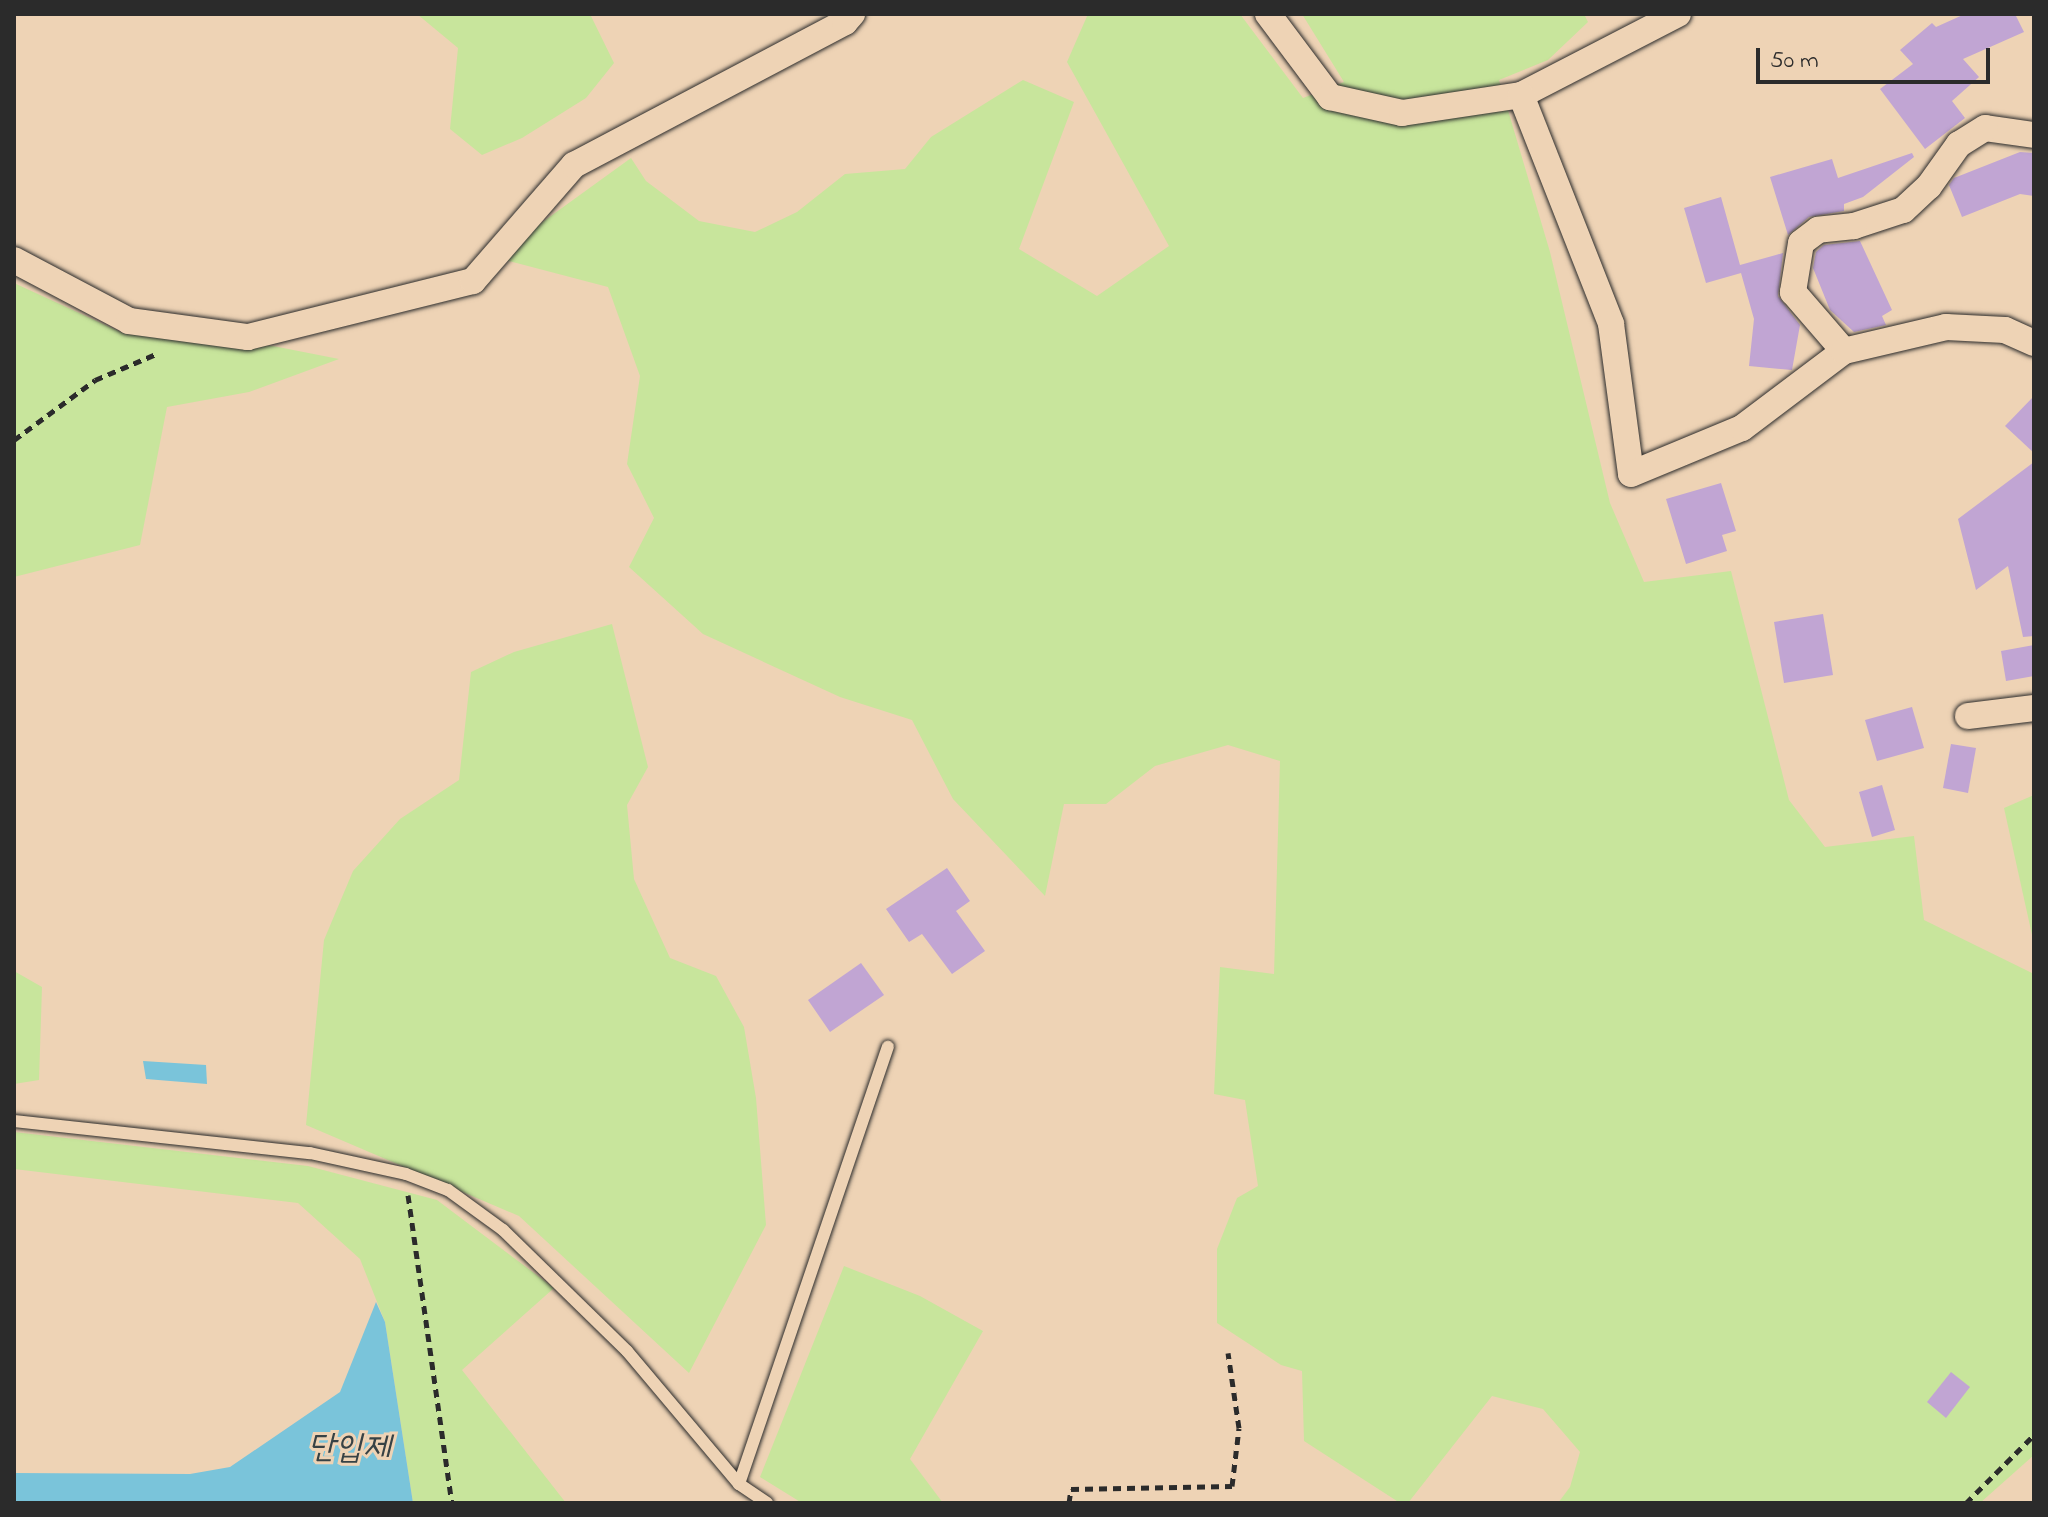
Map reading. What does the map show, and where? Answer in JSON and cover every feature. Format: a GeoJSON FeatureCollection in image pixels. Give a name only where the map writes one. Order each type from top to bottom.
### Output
{"type":"FeatureCollection","features":[{"type":"Feature","properties":{"kind":"street"},"geometry":{"type":"LineString","coordinates":[[14,260],[129,321],[248,337],[473,281],[574,165],[845,22],[852,14]]}},
{"type":"Feature","properties":{"kind":"street"},"geometry":{"type":"LineString","coordinates":[[1268,14],[1330,97],[1402,113],[1521,95],[1678,14]]}},
{"type":"Feature","properties":{"kind":"street"},"geometry":{"type":"LineString","coordinates":[[1521,95],[1611,324],[1631,474],[1742,428],[1844,351],[1946,327],[2005,330],[2034,343]]}},
{"type":"Feature","properties":{"kind":"street"},"geometry":{"type":"LineString","coordinates":[[1844,351],[1793,292],[1801,243],[1818,230],[1854,226],[1903,210],[1929,186],[1959,144],[1985,128],[2034,135]]}},
{"type":"Feature","properties":{"kind":"street"},"geometry":{"type":"LineString","coordinates":[[1968,716],[2034,708]]}},
{"type":"Feature","properties":{"kind":"lane"},"geometry":{"type":"LineString","coordinates":[[739,1484],[888,1047]]}},
{"type":"Feature","properties":{"kind":"lane"},"geometry":{"type":"LineString","coordinates":[[14,1121],[310,1153],[406,1174],[448,1190],[503,1230],[627,1351],[739,1484],[767,1503]]}},
{"type":"Feature","properties":{"kind":"path"},"geometry":{"type":"LineString","coordinates":[[14,440],[95,380],[166,350]]}},
{"type":"Feature","properties":{"kind":"path"},"geometry":{"type":"LineString","coordinates":[[406,1174],[452,1503]]}},
{"type":"Feature","properties":{"kind":"path"},"geometry":{"type":"LineString","coordinates":[[1069,1503],[1071,1489],[1232,1486],[1239,1428],[1228,1353]]}},
{"type":"Feature","properties":{"kind":"path"},"geometry":{"type":"LineString","coordinates":[[1966,1503],[2034,1435]]}},
{"type":"Feature","properties":{"kind":"green space"},"geometry":{"type":"Polygon","coordinates":[[[417,14],[590,14],[614,63],[586,98],[522,138],[482,155],[450,129],[458,48],[417,14]]]}},
{"type":"Feature","properties":{"kind":"green space"},"geometry":{"type":"Polygon","coordinates":[[[1088,14],[1240,14],[1303,98],[1344,82],[1302,14],[1584,14],[1588,22],[1548,60],[1499,80],[1550,252],[1610,503],[1644,582],[1731,571],[1789,800],[1825,847],[1914,836],[1924,920],[2034,974],[2034,1455],[1980,1503],[1558,1503],[1570,1487],[1580,1452],[1543,1409],[1492,1396],[1408,1503],[1400,1503],[1304,1441],[1302,1371],[1281,1365],[1217,1323],[1217,1249],[1237,1198],[1258,1186],[1245,1100],[1214,1094],[1220,967],[1274,974],[1280,761],[1228,745],[1155,766],[1106,804],[1064,804],[1045,896],[953,799],[912,720],[840,697],[703,634],[629,567],[654,518],[627,464],[640,376],[608,287],[494,257],[631,158],[646,181],[699,221],[755,232],[797,212],[845,174],[905,169],[931,137],[1023,80],[1074,102],[1019,249],[1097,296],[1169,246],[1067,62],[1088,14]]]}},
{"type":"Feature","properties":{"kind":"green space"},"geometry":{"type":"Polygon","coordinates":[[[14,283],[125,334],[273,346],[339,359],[249,392],[167,407],[140,545],[14,577],[14,283]]]}},
{"type":"Feature","properties":{"kind":"green space"},"geometry":{"type":"Polygon","coordinates":[[[612,624],[648,767],[627,805],[634,879],[670,958],[716,976],[744,1027],[756,1098],[766,1225],[689,1373],[519,1216],[306,1125],[324,940],[353,871],[400,819],[459,780],[471,672],[514,652],[612,624]]]}},
{"type":"Feature","properties":{"kind":"green space"},"geometry":{"type":"Polygon","coordinates":[[[2034,795],[2034,944],[2004,808],[2034,795]]]}},
{"type":"Feature","properties":{"kind":"green space"},"geometry":{"type":"Polygon","coordinates":[[[14,971],[42,987],[39,1080],[14,1084],[14,971]]]}},
{"type":"Feature","properties":{"kind":"green space"},"geometry":{"type":"Polygon","coordinates":[[[14,1132],[308,1166],[437,1200],[554,1288],[462,1370],[566,1503],[413,1503],[385,1322],[360,1259],[298,1203],[14,1169],[14,1132]]]}},
{"type":"Feature","properties":{"kind":"green space"},"geometry":{"type":"Polygon","coordinates":[[[844,1266],[920,1296],[983,1331],[910,1459],[943,1503],[802,1503],[760,1477],[844,1266]]]}},
{"type":"Feature","properties":{"kind":"water"},"geometry":{"type":"Polygon","coordinates":[[[143,1061],[206,1065],[207,1084],[146,1079],[143,1061]]]}},
{"type":"Feature","properties":{"kind":"water","name":"단입제"},"geometry":{"type":"Polygon","coordinates":[[[376,1302],[385,1322],[413,1503],[14,1503],[14,1473],[190,1474],[230,1467],[340,1392],[376,1302]]]}},
{"type":"Feature","properties":{"kind":"building"},"geometry":{"type":"Polygon","coordinates":[[[1965,14],[2015,14],[2024,32],[1963,59],[1979,77],[1952,101],[1965,118],[1925,149],[1880,89],[1913,64],[1900,50],[1932,23],[1936,27],[1965,14]]]}},
{"type":"Feature","properties":{"kind":"building"},"geometry":{"type":"Polygon","coordinates":[[[2020,152],[2034,153],[2034,196],[2020,194],[1962,217],[1949,185],[1954,178],[2020,152]]]}},
{"type":"Feature","properties":{"kind":"building"},"geometry":{"type":"Polygon","coordinates":[[[1912,153],[1914,157],[1863,197],[1844,204],[1844,211],[1809,217],[1788,235],[1770,177],[1832,159],[1838,178],[1912,153]]]}},
{"type":"Feature","properties":{"kind":"building"},"geometry":{"type":"Polygon","coordinates":[[[1721,197],[1740,265],[1783,253],[1778,296],[1800,325],[1792,370],[1749,366],[1754,319],[1741,273],[1706,283],[1684,208],[1721,197]]]}},
{"type":"Feature","properties":{"kind":"building"},"geometry":{"type":"Polygon","coordinates":[[[1860,241],[1892,310],[1882,316],[1886,325],[1854,332],[1830,310],[1813,268],[1816,252],[1824,245],[1860,241]]]}},
{"type":"Feature","properties":{"kind":"building"},"geometry":{"type":"Polygon","coordinates":[[[2034,396],[2034,453],[2005,426],[2034,396]]]}},
{"type":"Feature","properties":{"kind":"building"},"geometry":{"type":"Polygon","coordinates":[[[2034,462],[2034,636],[2023,637],[2008,566],[1976,590],[1958,519],[2034,462]]]}},
{"type":"Feature","properties":{"kind":"building"},"geometry":{"type":"Polygon","coordinates":[[[1721,483],[1736,531],[1722,535],[1727,551],[1686,564],[1666,499],[1721,483]]]}},
{"type":"Feature","properties":{"kind":"building"},"geometry":{"type":"Polygon","coordinates":[[[1823,614],[1833,675],[1784,683],[1774,622],[1823,614]]]}},
{"type":"Feature","properties":{"kind":"building"},"geometry":{"type":"Polygon","coordinates":[[[2034,645],[2034,676],[2006,681],[2001,651],[2034,645]]]}},
{"type":"Feature","properties":{"kind":"building"},"geometry":{"type":"Polygon","coordinates":[[[1912,707],[1924,748],[1877,761],[1865,720],[1912,707]]]}},
{"type":"Feature","properties":{"kind":"building"},"geometry":{"type":"Polygon","coordinates":[[[1951,744],[1976,748],[1968,793],[1943,788],[1951,744]]]}},
{"type":"Feature","properties":{"kind":"building"},"geometry":{"type":"Polygon","coordinates":[[[1882,785],[1895,830],[1872,837],[1859,792],[1882,785]]]}},
{"type":"Feature","properties":{"kind":"building"},"geometry":{"type":"Polygon","coordinates":[[[947,868],[970,901],[956,911],[985,951],[952,974],[922,934],[909,942],[886,909],[947,868]]]}},
{"type":"Feature","properties":{"kind":"building"},"geometry":{"type":"Polygon","coordinates":[[[861,963],[884,995],[830,1032],[808,1000],[861,963]]]}},
{"type":"Feature","properties":{"kind":"building"},"geometry":{"type":"Polygon","coordinates":[[[1951,1372],[1970,1387],[1946,1418],[1927,1402],[1951,1372]]]}}]}
